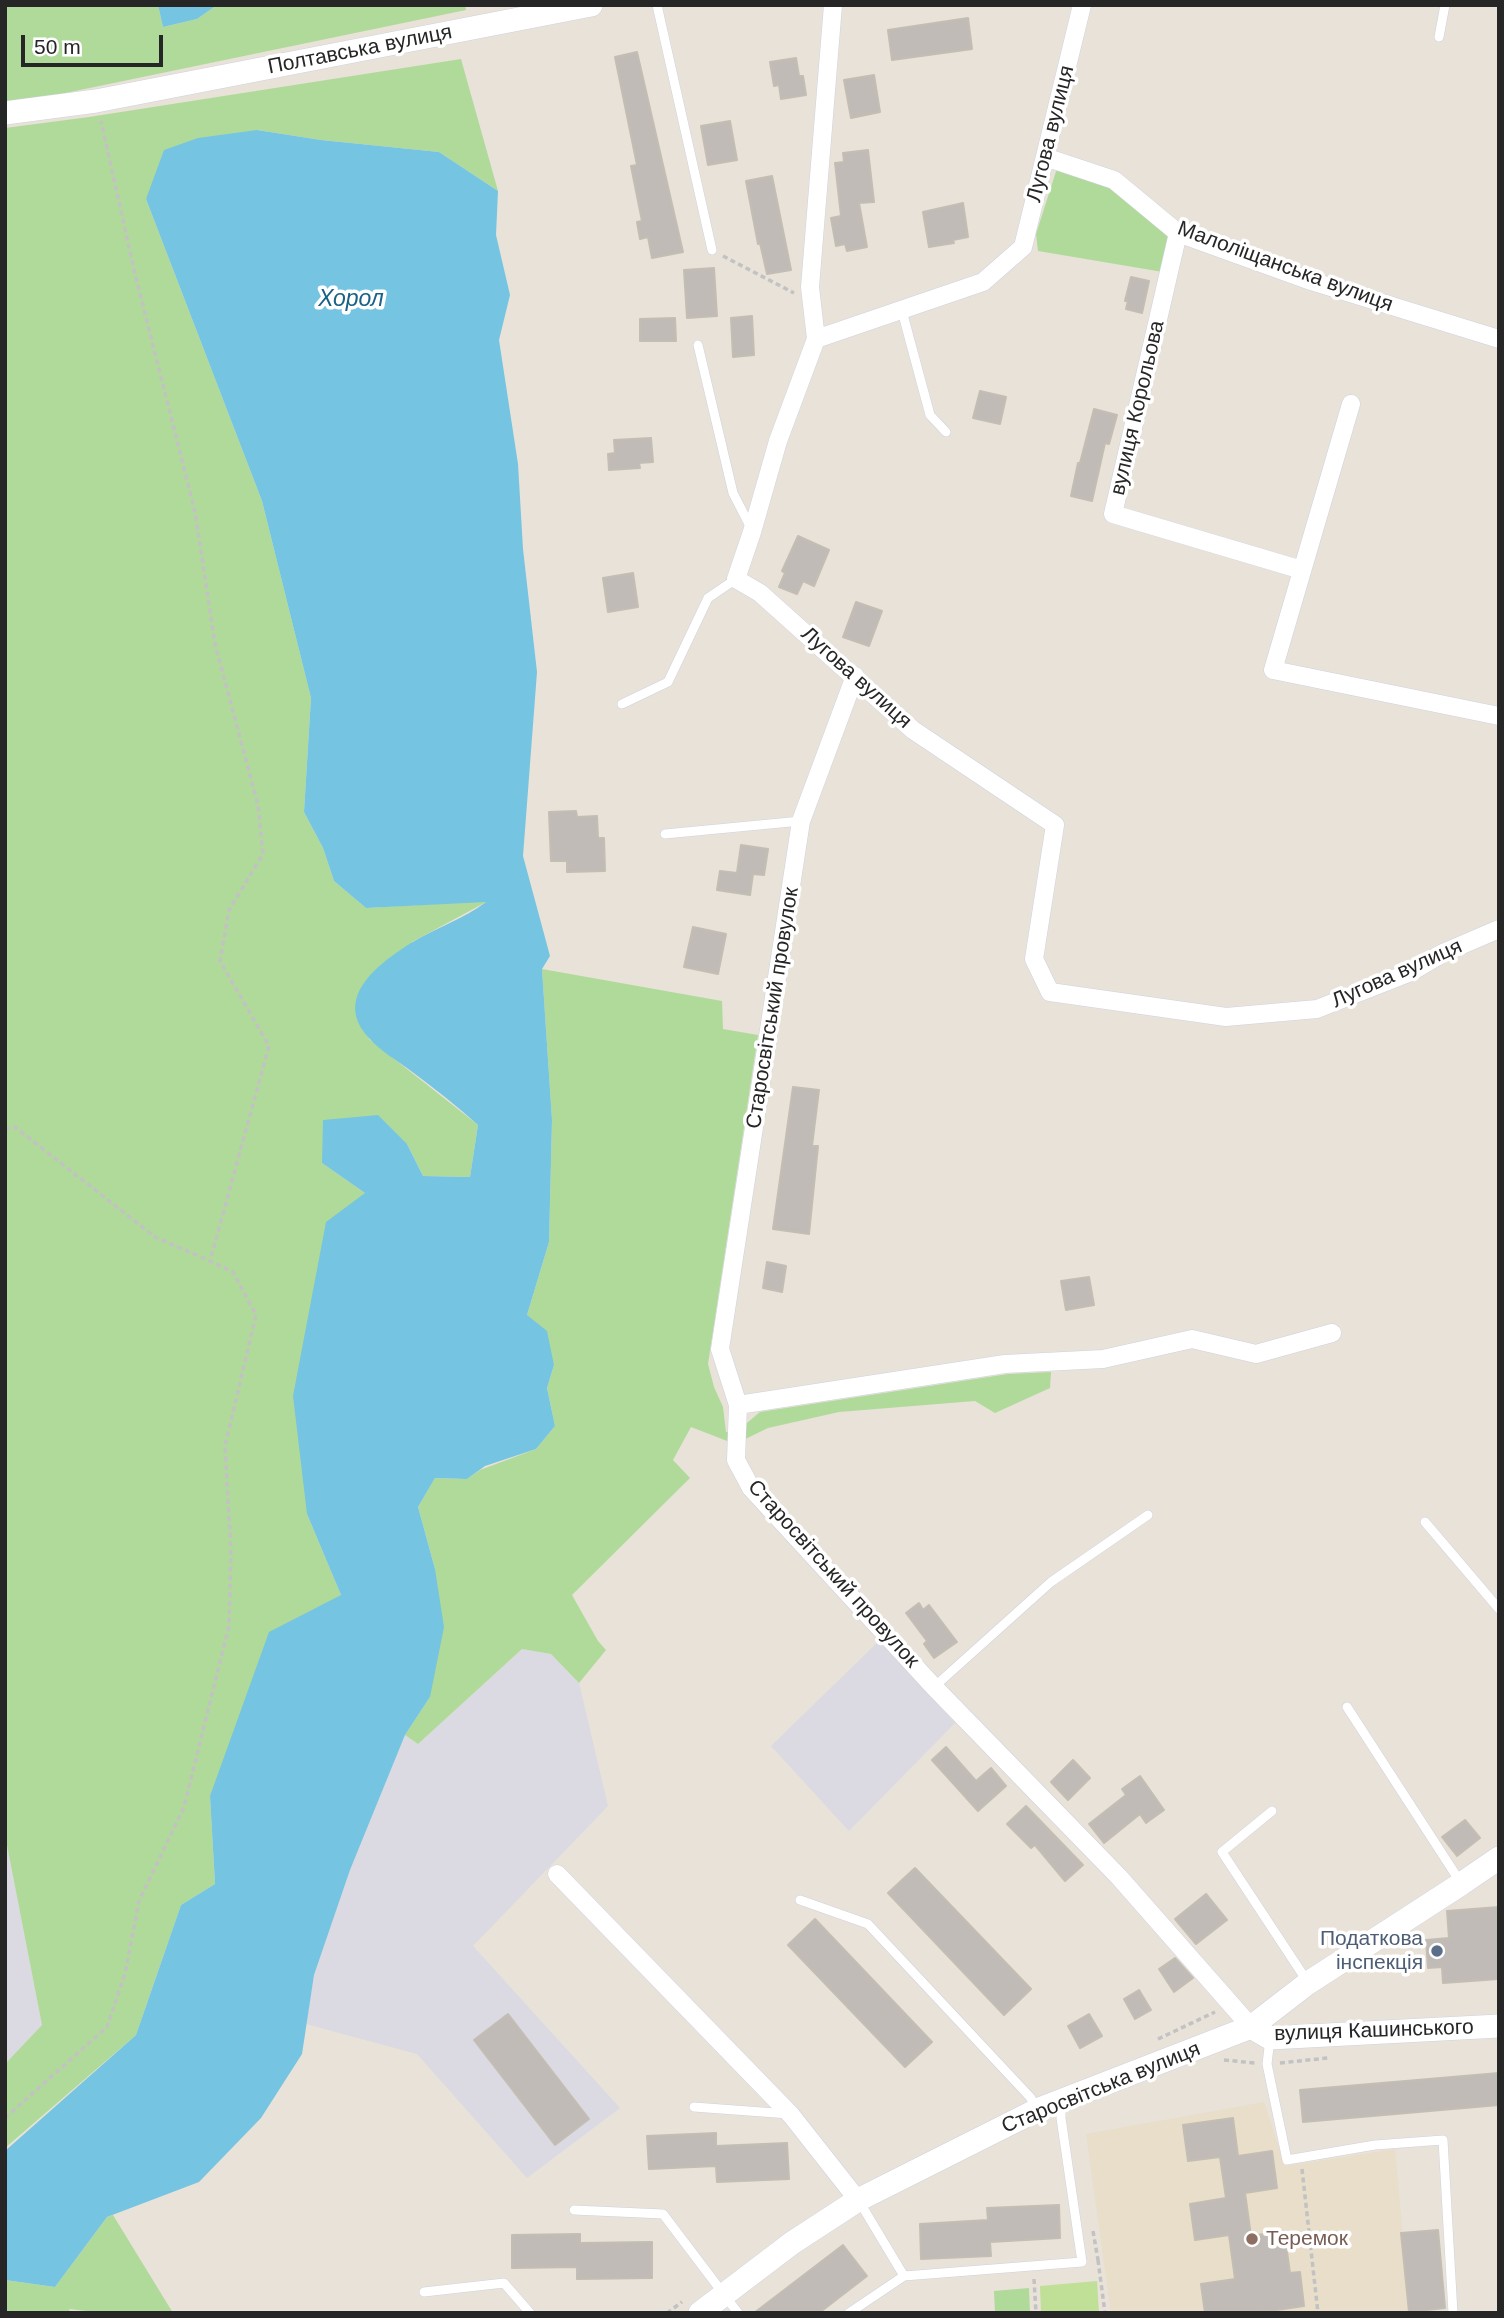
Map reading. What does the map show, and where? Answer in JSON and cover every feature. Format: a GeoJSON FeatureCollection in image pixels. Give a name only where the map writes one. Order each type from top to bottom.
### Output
{"type":"FeatureCollection","features":[{"type":"Feature","properties":{"kind":"street","name":"Полтавська вулиця"},"geometry":{"type":"LineString","coordinates":[[5,113],[96,102],[591,5]]}},
{"type":"Feature","properties":{"kind":"street"},"geometry":{"type":"LineString","coordinates":[[736,579],[778,441],[816,339],[810,287],[833,5]]}},
{"type":"Feature","properties":{"kind":"street","name":"Лугова вулиця"},"geometry":{"type":"LineString","coordinates":[[816,339],[983,282],[1023,247],[1082,5]]}},
{"type":"Feature","properties":{"kind":"street","name":"Малоліщанська вулиця"},"geometry":{"type":"LineString","coordinates":[[1045,157],[1114,180],[1178,233],[1311,281],[1499,339]]}},
{"type":"Feature","properties":{"kind":"street","name":"вулиця Корольова"},"geometry":{"type":"LineString","coordinates":[[1178,233],[1113,514],[1302,570]]}},
{"type":"Feature","properties":{"kind":"street"},"geometry":{"type":"LineString","coordinates":[[1351,404],[1273,670],[1499,716]]}},
{"type":"Feature","properties":{"kind":"street","name":"Лугова вулиця"},"geometry":{"type":"LineString","coordinates":[[736,579],[760,593],[913,730],[1055,825],[1034,959],[1050,992],[1226,1017],[1317,1009],[1411,972],[1443,953],[1499,929]]}},
{"type":"Feature","properties":{"kind":"street","name":"Старосвітський провулок"},"geometry":{"type":"LineString","coordinates":[[855,676],[801,821],[720,1349],[737,1405],[736,1460],[751,1488],[934,1687],[1119,1877],[1261,2032]]}},
{"type":"Feature","properties":{"kind":"street"},"geometry":{"type":"LineString","coordinates":[[737,1405],[1005,1364],[1103,1359],[1192,1339],[1256,1354],[1332,1333]]}},
{"type":"Feature","properties":{"kind":"street","name":"Старосвітська вулиця"},"geometry":{"type":"LineString","coordinates":[[700,2313],[792,2243],[858,2200],[1037,2110],[1261,2032],[1308,1983],[1499,1858]]}},
{"type":"Feature","properties":{"kind":"street"},"geometry":{"type":"LineString","coordinates":[[557,1874],[791,2115],[858,2200]]}},
{"type":"Feature","properties":{"kind":"street","name":"вулиця Кашинського"},"geometry":{"type":"LineString","coordinates":[[1261,2032],[1499,2026]]}},
{"type":"Feature","properties":{"kind":"lane"},"geometry":{"type":"LineString","coordinates":[[657,5],[712,250]]}},
{"type":"Feature","properties":{"kind":"lane"},"geometry":{"type":"LineString","coordinates":[[1439,37],[1445,5]]}},
{"type":"Feature","properties":{"kind":"lane"},"geometry":{"type":"LineString","coordinates":[[902,311],[930,415],[946,432]]}},
{"type":"Feature","properties":{"kind":"lane"},"geometry":{"type":"LineString","coordinates":[[698,345],[733,493],[752,532]]}},
{"type":"Feature","properties":{"kind":"lane"},"geometry":{"type":"LineString","coordinates":[[622,704],[668,682],[708,598],[736,579]]}},
{"type":"Feature","properties":{"kind":"lane"},"geometry":{"type":"LineString","coordinates":[[665,834],[801,821]]}},
{"type":"Feature","properties":{"kind":"lane"},"geometry":{"type":"LineString","coordinates":[[934,1687],[1051,1582],[1148,1516]]}},
{"type":"Feature","properties":{"kind":"lane"},"geometry":{"type":"LineString","coordinates":[[1426,1522],[1499,1609]]}},
{"type":"Feature","properties":{"kind":"lane"},"geometry":{"type":"LineString","coordinates":[[1347,1707],[1461,1884]]}},
{"type":"Feature","properties":{"kind":"lane"},"geometry":{"type":"LineString","coordinates":[[1272,1811],[1222,1852],[1308,1983]]}},
{"type":"Feature","properties":{"kind":"lane"},"geometry":{"type":"LineString","coordinates":[[800,1900],[867,1924],[1030,2096],[1037,2110]]}},
{"type":"Feature","properties":{"kind":"lane"},"geometry":{"type":"LineString","coordinates":[[1261,2032],[1287,2160],[1375,2146],[1443,2140],[1453,2313]]}},
{"type":"Feature","properties":{"kind":"lane"},"geometry":{"type":"LineString","coordinates":[[849,2313],[904,2276],[1082,2262],[1061,2118],[1061,2101]]}},
{"type":"Feature","properties":{"kind":"lane"},"geometry":{"type":"LineString","coordinates":[[694,2107],[791,2115]]}},
{"type":"Feature","properties":{"kind":"lane"},"geometry":{"type":"LineString","coordinates":[[858,2200],[904,2276]]}},
{"type":"Feature","properties":{"kind":"lane"},"geometry":{"type":"LineString","coordinates":[[573,2210],[663,2214],[738,2313]]}},
{"type":"Feature","properties":{"kind":"lane"},"geometry":{"type":"LineString","coordinates":[[424,2292],[504,2283],[530,2313]]}},
{"type":"Feature","properties":{"kind":"path"},"geometry":{"type":"LineString","coordinates":[[96,102],[135,274],[195,512],[215,644],[258,805],[262,853],[229,910],[220,961],[269,1046],[210,1262]]}},
{"type":"Feature","properties":{"kind":"path"},"geometry":{"type":"LineString","coordinates":[[712,250],[811,303]]}},
{"type":"Feature","properties":{"kind":"path"},"geometry":{"type":"LineString","coordinates":[[5,1129],[15,1127],[155,1237],[233,1272],[256,1315],[225,1446],[231,1552],[229,1626],[184,1807],[139,1901],[125,1974],[107,2027],[5,2118]]}},
{"type":"Feature","properties":{"kind":"path"},"geometry":{"type":"LineString","coordinates":[[1212,2059],[1267,2064],[1335,2057]]}},
{"type":"Feature","properties":{"kind":"path"},"geometry":{"type":"LineString","coordinates":[[1301,2158],[1318,2313]]}},
{"type":"Feature","properties":{"kind":"path"},"geometry":{"type":"LineString","coordinates":[[1082,2262],[1098,2260],[1105,2313]]}},
{"type":"Feature","properties":{"kind":"path"},"geometry":{"type":"LineString","coordinates":[[1034,2267],[1036,2313]]}},
{"type":"Feature","properties":{"kind":"shaded area"},"geometry":{"type":"Polygon","coordinates":[[[879,1641],[955,1723],[849,1831],[771,1746],[879,1641]]]}},
{"type":"Feature","properties":{"kind":"shaded area"},"geometry":{"type":"Polygon","coordinates":[[[522,1649],[551,1654],[579,1683],[608,1806],[473,1946],[620,2108],[527,2178],[417,2054],[306,2024],[314,1975],[350,1870],[405,1735],[418,1744],[522,1649]]]}},
{"type":"Feature","properties":{"kind":"shaded area"},"geometry":{"type":"Polygon","coordinates":[[[5,1835],[42,2025],[5,2064],[5,1835]]]}},
{"type":"Feature","properties":{"kind":"shaded area","name":"Теремок"},"geometry":{"type":"Polygon","coordinates":[[[1264,2102],[1285,2166],[1395,2149],[1410,2313],[1111,2313],[1086,2134],[1264,2102]]]}},
{"type":"Feature","properties":{"kind":"green space"},"geometry":{"type":"Polygon","coordinates":[[[5,5],[158,5],[163,27],[197,19],[217,5],[465,5],[466,10],[51,96],[5,102],[5,5]]]}},
{"type":"Feature","properties":{"kind":"green space"},"geometry":{"type":"Polygon","coordinates":[[[461,59],[498,191],[439,152],[321,140],[257,130],[146,199],[262,501],[311,698],[304,812],[323,848],[334,881],[366,908],[488,901],[412,942],[369,1039],[478,1125],[470,1177],[423,1176],[407,1144],[322,1163],[365,1193],[307,1514],[341,1595],[210,1796],[215,1884],[181,1905],[136,2035],[5,2148],[5,2064],[42,2025],[5,1835],[5,128],[461,59]]]}},
{"type":"Feature","properties":{"kind":"green space"},"geometry":{"type":"Polygon","coordinates":[[[1059,162],[1114,180],[1178,233],[1169,273],[1038,251],[1036,234],[1059,162]]]}},
{"type":"Feature","properties":{"kind":"green space"},"geometry":{"type":"Polygon","coordinates":[[[542,969],[722,1001],[723,1029],[758,1035],[708,1364],[723,1407],[726,1432],[735,1433],[760,1412],[1008,1374],[1051,1372],[1050,1388],[995,1413],[975,1401],[839,1412],[768,1428],[735,1444],[691,1427],[673,1460],[690,1478],[572,1595],[606,1650],[579,1683],[551,1654],[522,1649],[418,1744],[405,1735],[430,1697],[435,1569],[418,1507],[435,1478],[467,1479],[480,1470],[536,1449],[555,1426],[547,1388],[554,1365],[527,1315],[549,1242],[552,1120],[542,969]]]}},
{"type":"Feature","properties":{"kind":"green space"},"geometry":{"type":"Polygon","coordinates":[[[113,2215],[173,2313],[103,2313],[69,2309],[71,2313],[5,2313],[5,2280],[55,2287],[107,2217],[113,2215]]]}},
{"type":"Feature","properties":{"kind":"green space"},"geometry":{"type":"Polygon","coordinates":[[[1097,2281],[1099,2313],[1041,2313],[1040,2286],[1097,2281]]]}},
{"type":"Feature","properties":{"kind":"green space"},"geometry":{"type":"Polygon","coordinates":[[[1029,2288],[1030,2313],[995,2313],[994,2291],[1029,2288]]]}},
{"type":"Feature","properties":{"kind":"water"},"geometry":{"type":"Polygon","coordinates":[[[158,5],[217,5],[197,19],[163,27],[158,5]]]}},
{"type":"Feature","properties":{"kind":"water","name":"Хорол"},"geometry":{"type":"Polygon","coordinates":[[[257,130],[321,140],[439,152],[498,191],[496,235],[510,295],[499,340],[518,464],[523,549],[537,672],[523,856],[550,956],[542,969],[552,1120],[549,1242],[527,1315],[547,1331],[554,1365],[547,1388],[555,1426],[536,1449],[485,1466],[467,1479],[435,1478],[418,1507],[435,1569],[444,1627],[430,1697],[405,1735],[350,1870],[314,1975],[302,2054],[261,2118],[199,2182],[107,2217],[55,2287],[5,2280],[5,2151],[136,2035],[181,1905],[215,1884],[210,1796],[269,1632],[341,1595],[307,1514],[293,1396],[326,1222],[365,1193],[322,1163],[323,1120],[378,1115],[407,1144],[423,1176],[470,1177],[478,1125],[373,1043],[359,1023],[355,1009],[357,996],[364,983],[385,961],[411,943],[486,902],[366,908],[334,881],[323,848],[304,812],[311,698],[262,501],[146,199],[164,150],[198,138],[257,130]]]}},
{"type":"Feature","properties":{"kind":"building"},"geometry":{"type":"Polygon","coordinates":[[[968,18],[972,49],[892,60],[888,30],[968,18]]]}},
{"type":"Feature","properties":{"kind":"building"},"geometry":{"type":"Polygon","coordinates":[[[637,52],[683,252],[652,258],[648,237],[640,239],[637,222],[642,221],[631,166],[637,165],[615,57],[637,52]]]}},
{"type":"Feature","properties":{"kind":"building"},"geometry":{"type":"Polygon","coordinates":[[[796,58],[806,95],[781,99],[779,85],[774,86],[770,62],[796,58]]]}},
{"type":"Feature","properties":{"kind":"building"},"geometry":{"type":"Polygon","coordinates":[[[874,75],[880,112],[851,118],[844,80],[874,75]]]}},
{"type":"Feature","properties":{"kind":"building"},"geometry":{"type":"Polygon","coordinates":[[[730,121],[737,160],[708,165],[701,126],[730,121]]]}},
{"type":"Feature","properties":{"kind":"building"},"geometry":{"type":"Polygon","coordinates":[[[868,150],[874,202],[859,203],[867,247],[847,251],[845,244],[836,246],[831,218],[841,216],[835,163],[844,162],[843,153],[868,150]]]}},
{"type":"Feature","properties":{"kind":"building"},"geometry":{"type":"Polygon","coordinates":[[[772,176],[791,270],[767,274],[760,243],[758,244],[746,181],[772,176]]]}},
{"type":"Feature","properties":{"kind":"building"},"geometry":{"type":"Polygon","coordinates":[[[963,203],[968,237],[953,240],[954,243],[929,247],[923,212],[963,203]]]}},
{"type":"Feature","properties":{"kind":"building"},"geometry":{"type":"Polygon","coordinates":[[[714,268],[717,316],[687,318],[684,270],[714,268]]]}},
{"type":"Feature","properties":{"kind":"building"},"geometry":{"type":"Polygon","coordinates":[[[1131,277],[1149,281],[1142,313],[1126,309],[1128,301],[1125,301],[1131,277]]]}},
{"type":"Feature","properties":{"kind":"building"},"geometry":{"type":"Polygon","coordinates":[[[752,316],[754,355],[733,357],[731,318],[752,316]]]}},
{"type":"Feature","properties":{"kind":"building"},"geometry":{"type":"Polygon","coordinates":[[[675,318],[676,341],[640,341],[640,319],[675,318]]]}},
{"type":"Feature","properties":{"kind":"building"},"geometry":{"type":"Polygon","coordinates":[[[980,391],[1006,397],[1000,424],[973,418],[980,391]]]}},
{"type":"Feature","properties":{"kind":"building"},"geometry":{"type":"Polygon","coordinates":[[[1094,409],[1117,415],[1109,444],[1105,443],[1092,501],[1071,496],[1094,409]]]}},
{"type":"Feature","properties":{"kind":"building"},"geometry":{"type":"Polygon","coordinates":[[[651,438],[653,462],[639,463],[640,468],[609,470],[608,454],[615,453],[614,440],[651,438]]]}},
{"type":"Feature","properties":{"kind":"building"},"geometry":{"type":"Polygon","coordinates":[[[798,536],[829,550],[814,586],[803,581],[797,594],[779,587],[785,573],[782,571],[798,536]]]}},
{"type":"Feature","properties":{"kind":"building"},"geometry":{"type":"Polygon","coordinates":[[[633,573],[638,607],[608,612],[603,578],[633,573]]]}},
{"type":"Feature","properties":{"kind":"building"},"geometry":{"type":"Polygon","coordinates":[[[856,602],[882,611],[869,646],[843,637],[856,602]]]}},
{"type":"Feature","properties":{"kind":"building"},"geometry":{"type":"Polygon","coordinates":[[[576,811],[577,817],[597,816],[598,838],[604,838],[605,871],[567,872],[567,861],[551,861],[549,812],[576,811]]]}},
{"type":"Feature","properties":{"kind":"building"},"geometry":{"type":"Polygon","coordinates":[[[741,845],[768,849],[764,875],[753,874],[750,895],[717,890],[720,871],[737,873],[741,845]]]}},
{"type":"Feature","properties":{"kind":"building"},"geometry":{"type":"Polygon","coordinates":[[[693,927],[726,934],[718,974],[684,967],[693,927]]]}},
{"type":"Feature","properties":{"kind":"building"},"geometry":{"type":"Polygon","coordinates":[[[793,1087],[819,1090],[812,1146],[818,1146],[809,1234],[773,1229],[793,1087]]]}},
{"type":"Feature","properties":{"kind":"building"},"geometry":{"type":"Polygon","coordinates":[[[767,1262],[786,1266],[782,1292],[763,1288],[767,1262]]]}},
{"type":"Feature","properties":{"kind":"building"},"geometry":{"type":"Polygon","coordinates":[[[1089,1277],[1094,1305],[1066,1310],[1061,1281],[1089,1277]]]}},
{"type":"Feature","properties":{"kind":"building"},"geometry":{"type":"Polygon","coordinates":[[[919,1603],[923,1610],[929,1605],[957,1642],[934,1658],[924,1644],[927,1641],[906,1613],[919,1603]]]}},
{"type":"Feature","properties":{"kind":"building"},"geometry":{"type":"Polygon","coordinates":[[[946,1747],[976,1781],[991,1768],[1006,1786],[978,1811],[932,1760],[946,1747]]]}},
{"type":"Feature","properties":{"kind":"building"},"geometry":{"type":"Polygon","coordinates":[[[1073,1760],[1090,1778],[1068,1800],[1051,1782],[1073,1760]]]}},
{"type":"Feature","properties":{"kind":"building"},"geometry":{"type":"Polygon","coordinates":[[[1140,1776],[1164,1810],[1146,1823],[1140,1814],[1104,1843],[1089,1824],[1126,1795],[1122,1789],[1140,1776]]]}},
{"type":"Feature","properties":{"kind":"building"},"geometry":{"type":"Polygon","coordinates":[[[1026,1806],[1083,1865],[1065,1881],[1035,1845],[1031,1848],[1007,1824],[1026,1806]]]}},
{"type":"Feature","properties":{"kind":"building"},"geometry":{"type":"Polygon","coordinates":[[[1465,1820],[1480,1838],[1457,1856],[1442,1837],[1465,1820]]]}},
{"type":"Feature","properties":{"kind":"building"},"geometry":{"type":"Polygon","coordinates":[[[915,1868],[1031,1989],[1004,2015],[888,1893],[915,1868]]]}},
{"type":"Feature","properties":{"kind":"building"},"geometry":{"type":"Polygon","coordinates":[[[1206,1894],[1227,1920],[1196,1944],[1175,1919],[1206,1894]]]}},
{"type":"Feature","properties":{"kind":"building"},"geometry":{"type":"Polygon","coordinates":[[[1499,1907],[1499,1979],[1443,1983],[1442,1967],[1428,1968],[1426,1940],[1449,1938],[1447,1911],[1499,1907]]]}},
{"type":"Feature","properties":{"kind":"building"},"geometry":{"type":"Polygon","coordinates":[[[815,1919],[932,2042],[905,2067],[788,1945],[815,1919]]]}},
{"type":"Feature","properties":{"kind":"building"},"geometry":{"type":"Polygon","coordinates":[[[1175,1958],[1193,1978],[1174,1992],[1159,1969],[1175,1958]]]}},
{"type":"Feature","properties":{"kind":"building"},"geometry":{"type":"Polygon","coordinates":[[[1139,1990],[1151,2010],[1135,2019],[1124,1999],[1139,1990]]]}},
{"type":"Feature","properties":{"kind":"building"},"geometry":{"type":"Polygon","coordinates":[[[508,2014],[589,2119],[555,2145],[474,2040],[508,2014]]]}},
{"type":"Feature","properties":{"kind":"building"},"geometry":{"type":"Polygon","coordinates":[[[1089,2014],[1102,2036],[1080,2048],[1068,2026],[1089,2014]]]}},
{"type":"Feature","properties":{"kind":"building"},"geometry":{"type":"Polygon","coordinates":[[[1499,2073],[1499,2105],[1303,2122],[1300,2090],[1499,2073]]]}},
{"type":"Feature","properties":{"kind":"building"},"geometry":{"type":"Polygon","coordinates":[[[1233,2118],[1238,2156],[1272,2151],[1277,2188],[1245,2193],[1251,2236],[1284,2231],[1290,2273],[1300,2272],[1304,2306],[1263,2312],[1205,2313],[1201,2284],[1235,2279],[1229,2235],[1195,2240],[1190,2204],[1226,2198],[1220,2157],[1188,2161],[1183,2125],[1233,2118]]]}},
{"type":"Feature","properties":{"kind":"building"},"geometry":{"type":"Polygon","coordinates":[[[716,2133],[716,2146],[787,2143],[789,2179],[717,2182],[716,2166],[649,2169],[647,2136],[716,2133]]]}},
{"type":"Feature","properties":{"kind":"building"},"geometry":{"type":"Polygon","coordinates":[[[1059,2205],[1060,2238],[990,2242],[991,2256],[921,2259],[920,2224],[988,2220],[987,2208],[1059,2205]]]}},
{"type":"Feature","properties":{"kind":"building"},"geometry":{"type":"Polygon","coordinates":[[[1438,2230],[1445,2308],[1409,2312],[1401,2233],[1438,2230]]]}},
{"type":"Feature","properties":{"kind":"building"},"geometry":{"type":"Polygon","coordinates":[[[580,2234],[580,2243],[652,2242],[652,2278],[577,2279],[577,2267],[512,2268],[512,2235],[580,2234]]]}},
{"type":"Feature","properties":{"kind":"building"},"geometry":{"type":"Polygon","coordinates":[[[843,2245],[867,2276],[819,2313],[754,2313],[843,2245]]]}},
{"type":"Feature","properties":{"kind":"place","name":"Податкова інспекція"},"geometry":{"type":"Point","coordinates":[1437,1951]}},
{"type":"Feature","properties":{"kind":"place","name":"Теремок"},"geometry":{"type":"Point","coordinates":[1252,2239]}}]}
